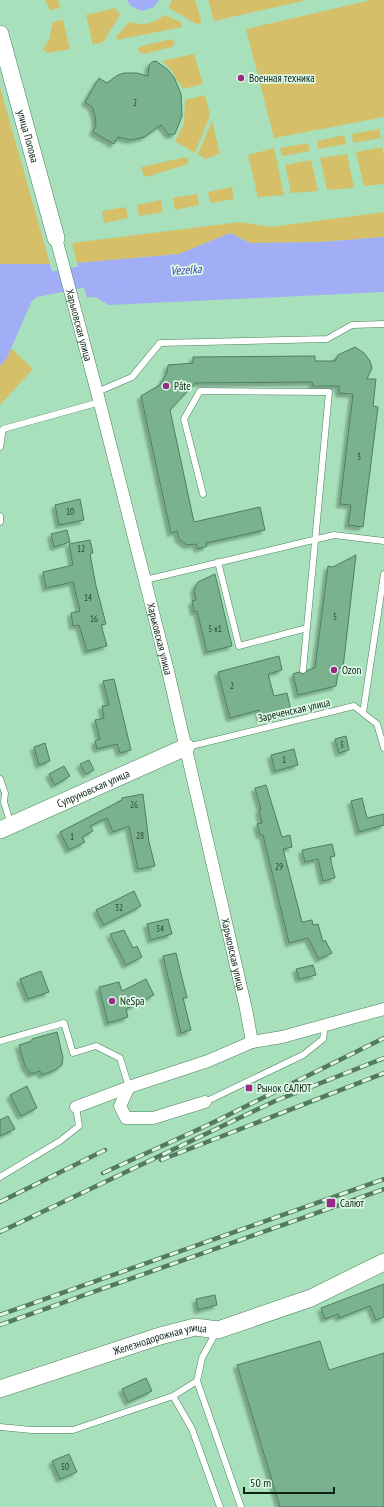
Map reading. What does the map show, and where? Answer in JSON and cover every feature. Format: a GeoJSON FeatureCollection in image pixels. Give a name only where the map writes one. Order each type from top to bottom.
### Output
{"type":"FeatureCollection","features":[{"type":"Feature","properties":{"kind":"street","name":"улица Попова"},"geometry":{"type":"LineString","coordinates":[[0,34],[56,238]]}},
{"type":"Feature","properties":{"kind":"street","name":"Харьковская улица"},"geometry":{"type":"LineString","coordinates":[[56,238],[145,580],[186,747],[246,1009],[252,1042]]}},
{"type":"Feature","properties":{"kind":"street","name":"Супруновская улица"},"geometry":{"type":"LineString","coordinates":[[5,827],[186,747]]}},
{"type":"Feature","properties":{"kind":"street"},"geometry":{"type":"LineString","coordinates":[[76,1107],[129,1087],[208,1061],[252,1042],[282,1037],[384,1009]]}},
{"type":"Feature","properties":{"kind":"street"},"geometry":{"type":"LineString","coordinates":[[129,1087],[120,1106],[126,1118],[153,1118],[205,1102]]}},
{"type":"Feature","properties":{"kind":"street","name":"Железнодорожная улица"},"geometry":{"type":"LineString","coordinates":[[0,1389],[160,1336],[195,1327],[218,1330],[311,1298],[384,1262]]}},
{"type":"Feature","properties":{"kind":"lane"},"geometry":{"type":"LineString","coordinates":[[0,447],[3,429],[98,397],[132,377],[160,343],[327,339],[352,325],[384,324]]}},
{"type":"Feature","properties":{"kind":"lane"},"geometry":{"type":"LineString","coordinates":[[203,494],[184,419],[200,391],[329,392],[303,670]]}},
{"type":"Feature","properties":{"kind":"lane"},"geometry":{"type":"LineString","coordinates":[[0,516],[0,522]]}},
{"type":"Feature","properties":{"kind":"lane"},"geometry":{"type":"LineString","coordinates":[[145,580],[316,538],[334,535],[384,541]]}},
{"type":"Feature","properties":{"kind":"lane"},"geometry":{"type":"LineString","coordinates":[[218,562],[239,646],[307,628]]}},
{"type":"Feature","properties":{"kind":"lane"},"geometry":{"type":"LineString","coordinates":[[363,713],[384,574]]}},
{"type":"Feature","properties":{"kind":"lane","name":"Зареченская улица"},"geometry":{"type":"LineString","coordinates":[[186,747],[354,706],[377,724],[384,748]]}},
{"type":"Feature","properties":{"kind":"lane"},"geometry":{"type":"LineString","coordinates":[[0,779],[4,793],[2,800],[5,827]]}},
{"type":"Feature","properties":{"kind":"lane"},"geometry":{"type":"LineString","coordinates":[[0,1041],[64,1023],[73,1053],[96,1046],[120,1058],[129,1087]]}},
{"type":"Feature","properties":{"kind":"lane"},"geometry":{"type":"LineString","coordinates":[[205,1102],[303,1055],[323,1039],[325,1025]]}},
{"type":"Feature","properties":{"kind":"lane"},"geometry":{"type":"LineString","coordinates":[[0,1176],[60,1141],[78,1126],[76,1107]]}},
{"type":"Feature","properties":{"kind":"lane"},"geometry":{"type":"LineString","coordinates":[[218,1330],[202,1358],[197,1381],[241,1507]]}},
{"type":"Feature","properties":{"kind":"lane"},"geometry":{"type":"LineString","coordinates":[[0,1427],[32,1430],[73,1430],[173,1396],[197,1381]]}},
{"type":"Feature","properties":{"kind":"lane"},"geometry":{"type":"LineString","coordinates":[[173,1396],[192,1429],[220,1507]]}},
{"type":"Feature","properties":{"kind":"shaded area"},"geometry":{"type":"Polygon","coordinates":[[[45,0],[58,0],[60,8],[50,10],[45,0]]]}},
{"type":"Feature","properties":{"kind":"shaded area"},"geometry":{"type":"Polygon","coordinates":[[[172,0],[195,0],[202,23],[196,24],[169,8],[172,0]]]}},
{"type":"Feature","properties":{"kind":"shaded area"},"geometry":{"type":"Polygon","coordinates":[[[208,0],[307,0],[214,21],[208,0]]]}},
{"type":"Feature","properties":{"kind":"shaded area"},"geometry":{"type":"Polygon","coordinates":[[[371,0],[384,0],[384,117],[274,138],[246,29],[371,0]]]}},
{"type":"Feature","properties":{"kind":"shaded area"},"geometry":{"type":"Polygon","coordinates":[[[115,8],[120,15],[103,42],[93,45],[86,15],[115,8]]]}},
{"type":"Feature","properties":{"kind":"shaded area"},"geometry":{"type":"Polygon","coordinates":[[[164,15],[181,22],[182,27],[117,40],[116,37],[129,22],[139,24],[148,23],[164,15]]]}},
{"type":"Feature","properties":{"kind":"shaded area"},"geometry":{"type":"Polygon","coordinates":[[[63,20],[70,49],[48,53],[43,49],[49,40],[53,22],[63,20]]]}},
{"type":"Feature","properties":{"kind":"shaded area"},"geometry":{"type":"Polygon","coordinates":[[[172,39],[175,44],[172,47],[143,54],[137,50],[141,46],[172,39]]]}},
{"type":"Feature","properties":{"kind":"shaded area"},"geometry":{"type":"Polygon","coordinates":[[[194,54],[203,84],[183,89],[171,70],[162,61],[194,54]]]}},
{"type":"Feature","properties":{"kind":"shaded area"},"geometry":{"type":"Polygon","coordinates":[[[0,87],[50,264],[0,264],[0,87]]]}},
{"type":"Feature","properties":{"kind":"shaded area"},"geometry":{"type":"Polygon","coordinates":[[[205,95],[210,115],[195,153],[175,141],[184,124],[185,100],[205,95]]]}},
{"type":"Feature","properties":{"kind":"shaded area"},"geometry":{"type":"Polygon","coordinates":[[[212,121],[220,154],[205,159],[198,154],[212,121]]]}},
{"type":"Feature","properties":{"kind":"shaded area"},"geometry":{"type":"Polygon","coordinates":[[[379,129],[381,138],[353,143],[352,134],[379,129]]]}},
{"type":"Feature","properties":{"kind":"shaded area"},"geometry":{"type":"Polygon","coordinates":[[[344,135],[346,144],[318,149],[317,141],[344,135]]]}},
{"type":"Feature","properties":{"kind":"shaded area"},"geometry":{"type":"Polygon","coordinates":[[[308,143],[310,151],[282,156],[280,148],[308,143]]]}},
{"type":"Feature","properties":{"kind":"shaded area"},"geometry":{"type":"Polygon","coordinates":[[[382,147],[384,157],[384,184],[364,186],[356,152],[382,147]]]}},
{"type":"Feature","properties":{"kind":"shaded area"},"geometry":{"type":"Polygon","coordinates":[[[274,148],[284,195],[258,197],[248,155],[274,148]]]}},
{"type":"Feature","properties":{"kind":"shaded area"},"geometry":{"type":"Polygon","coordinates":[[[347,154],[354,188],[327,190],[320,158],[347,154]]]}},
{"type":"Feature","properties":{"kind":"shaded area"},"geometry":{"type":"Polygon","coordinates":[[[186,157],[188,158],[188,164],[146,177],[143,174],[141,167],[186,157]]]}},
{"type":"Feature","properties":{"kind":"shaded area"},"geometry":{"type":"Polygon","coordinates":[[[311,160],[318,191],[291,193],[285,165],[311,160]]]}},
{"type":"Feature","properties":{"kind":"shaded area"},"geometry":{"type":"Polygon","coordinates":[[[232,187],[234,199],[210,203],[208,192],[232,187]]]}},
{"type":"Feature","properties":{"kind":"shaded area"},"geometry":{"type":"Polygon","coordinates":[[[197,194],[199,205],[175,210],[173,198],[197,194]]]}},
{"type":"Feature","properties":{"kind":"shaded area"},"geometry":{"type":"Polygon","coordinates":[[[161,200],[163,212],[139,216],[137,205],[161,200]]]}},
{"type":"Feature","properties":{"kind":"shaded area"},"geometry":{"type":"Polygon","coordinates":[[[126,207],[128,218],[104,223],[102,211],[126,207]]]}},
{"type":"Feature","properties":{"kind":"shaded area"},"geometry":{"type":"Polygon","coordinates":[[[384,212],[384,237],[321,242],[250,243],[230,233],[179,254],[77,263],[72,243],[240,222],[271,227],[384,212]]]}},
{"type":"Feature","properties":{"kind":"shaded area"},"geometry":{"type":"Polygon","coordinates":[[[11,348],[33,369],[0,405],[0,366],[11,348]]]}},
{"type":"Feature","properties":{"kind":"water"},"geometry":{"type":"Polygon","coordinates":[[[127,0],[159,0],[154,7],[142,11],[131,6],[127,0]]]}},
{"type":"Feature","properties":{"kind":"water"},"geometry":{"type":"Polygon","coordinates":[[[230,233],[250,243],[321,242],[384,237],[384,292],[109,305],[95,297],[87,298],[77,263],[179,254],[230,233]]]}},
{"type":"Feature","properties":{"kind":"water"},"geometry":{"type":"Polygon","coordinates":[[[0,264],[50,264],[56,288],[41,292],[33,298],[7,358],[0,366],[0,264]]]}},
{"type":"Feature","properties":{"kind":"building"},"geometry":{"type":"Polygon","coordinates":[[[156,61],[167,69],[174,77],[181,94],[182,116],[175,134],[169,135],[161,125],[144,137],[131,140],[118,137],[114,144],[93,132],[96,124],[95,115],[92,107],[85,102],[99,78],[107,83],[118,75],[124,73],[137,73],[148,76],[149,65],[156,61]]]}},
{"type":"Feature","properties":{"kind":"building"},"geometry":{"type":"Polygon","coordinates":[[[355,347],[364,353],[370,361],[372,368],[367,379],[376,379],[373,406],[378,407],[363,527],[348,525],[351,505],[340,504],[353,394],[339,393],[339,386],[313,386],[312,382],[195,383],[170,410],[194,522],[260,507],[265,530],[206,543],[207,546],[198,549],[196,544],[187,545],[179,539],[177,531],[171,533],[141,396],[160,385],[167,373],[168,365],[193,363],[193,357],[315,356],[315,361],[335,361],[338,355],[355,347]]]}},
{"type":"Feature","properties":{"kind":"building"},"geometry":{"type":"Polygon","coordinates":[[[80,499],[84,520],[59,525],[55,505],[80,499]]]}},
{"type":"Feature","properties":{"kind":"building"},"geometry":{"type":"Polygon","coordinates":[[[67,530],[70,542],[54,547],[51,534],[67,530]]]}},
{"type":"Feature","properties":{"kind":"building"},"geometry":{"type":"Polygon","coordinates":[[[90,540],[93,553],[90,554],[96,586],[106,624],[101,625],[107,646],[87,651],[79,625],[73,626],[71,613],[80,611],[73,582],[46,588],[43,572],[73,565],[69,544],[90,540]]]}},
{"type":"Feature","properties":{"kind":"building"},"geometry":{"type":"Polygon","coordinates":[[[356,555],[343,668],[339,668],[336,686],[298,695],[293,674],[299,672],[304,674],[308,670],[315,668],[328,566],[333,567],[356,555]]]}},
{"type":"Feature","properties":{"kind":"building"},"geometry":{"type":"Polygon","coordinates":[[[215,574],[232,646],[207,652],[197,611],[194,612],[192,601],[196,600],[194,590],[198,582],[215,574]]]}},
{"type":"Feature","properties":{"kind":"building"},"geometry":{"type":"Polygon","coordinates":[[[279,656],[282,670],[268,674],[274,696],[287,693],[291,711],[261,719],[259,710],[230,718],[218,672],[279,656]]]}},
{"type":"Feature","properties":{"kind":"building"},"geometry":{"type":"Polygon","coordinates":[[[114,679],[131,750],[120,753],[117,744],[97,749],[95,741],[100,739],[95,720],[104,718],[102,706],[109,705],[103,681],[114,679]]]}},
{"type":"Feature","properties":{"kind":"building"},"geometry":{"type":"Polygon","coordinates":[[[346,736],[349,750],[339,753],[335,739],[346,736]]]}},
{"type":"Feature","properties":{"kind":"building"},"geometry":{"type":"Polygon","coordinates":[[[45,743],[50,761],[39,765],[34,747],[45,743]]]}},
{"type":"Feature","properties":{"kind":"building"},"geometry":{"type":"Polygon","coordinates":[[[294,749],[298,765],[275,771],[271,755],[294,749]]]}},
{"type":"Feature","properties":{"kind":"building"},"geometry":{"type":"Polygon","coordinates":[[[89,760],[94,770],[86,774],[80,764],[89,760]]]}},
{"type":"Feature","properties":{"kind":"building"},"geometry":{"type":"Polygon","coordinates":[[[64,766],[70,776],[55,785],[49,774],[64,766]]]}},
{"type":"Feature","properties":{"kind":"building"},"geometry":{"type":"Polygon","coordinates":[[[266,785],[282,837],[290,835],[292,847],[283,849],[302,922],[312,920],[313,925],[318,924],[323,942],[325,940],[332,953],[319,959],[308,938],[289,943],[263,835],[260,835],[257,824],[262,823],[259,810],[261,809],[255,788],[266,785]]]}},
{"type":"Feature","properties":{"kind":"building"},"geometry":{"type":"Polygon","coordinates":[[[143,794],[149,842],[155,866],[138,869],[129,826],[113,832],[107,818],[90,826],[93,831],[82,837],[85,842],[69,850],[60,832],[122,800],[122,798],[143,794]]]}},
{"type":"Feature","properties":{"kind":"building"},"geometry":{"type":"Polygon","coordinates":[[[362,798],[367,818],[384,814],[384,825],[359,832],[351,801],[362,798]]]}},
{"type":"Feature","properties":{"kind":"building"},"geometry":{"type":"Polygon","coordinates":[[[332,844],[335,856],[330,857],[335,878],[323,881],[318,859],[305,862],[302,850],[332,844]]]}},
{"type":"Feature","properties":{"kind":"building"},"geometry":{"type":"Polygon","coordinates":[[[134,891],[141,906],[104,925],[96,910],[134,891]]]}},
{"type":"Feature","properties":{"kind":"building"},"geometry":{"type":"Polygon","coordinates":[[[168,919],[172,934],[151,940],[147,924],[168,919]]]}},
{"type":"Feature","properties":{"kind":"building"},"geometry":{"type":"Polygon","coordinates":[[[124,930],[133,948],[137,946],[142,957],[126,965],[110,934],[124,930]]]}},
{"type":"Feature","properties":{"kind":"building"},"geometry":{"type":"Polygon","coordinates":[[[176,953],[187,998],[183,998],[191,1030],[181,1033],[163,956],[176,953]]]}},
{"type":"Feature","properties":{"kind":"building"},"geometry":{"type":"Polygon","coordinates":[[[313,965],[316,975],[299,979],[296,969],[313,965]]]}},
{"type":"Feature","properties":{"kind":"building"},"geometry":{"type":"Polygon","coordinates":[[[41,971],[49,992],[28,999],[20,979],[41,971]]]}},
{"type":"Feature","properties":{"kind":"building"},"geometry":{"type":"Polygon","coordinates":[[[146,979],[154,995],[126,1009],[128,1017],[108,1023],[99,987],[119,982],[122,991],[146,979]]]}},
{"type":"Feature","properties":{"kind":"building"},"geometry":{"type":"Polygon","coordinates":[[[57,1032],[63,1058],[62,1065],[55,1070],[42,1075],[40,1071],[31,1074],[25,1066],[19,1045],[32,1041],[32,1039],[57,1032]]]}},
{"type":"Feature","properties":{"kind":"building"},"geometry":{"type":"Polygon","coordinates":[[[27,1086],[37,1108],[21,1116],[10,1095],[27,1086]]]}},
{"type":"Feature","properties":{"kind":"building"},"geometry":{"type":"Polygon","coordinates":[[[8,1116],[15,1129],[0,1136],[0,1120],[8,1116]]]}},
{"type":"Feature","properties":{"kind":"building"},"geometry":{"type":"Polygon","coordinates":[[[384,1284],[384,1317],[376,1320],[370,1306],[339,1318],[338,1314],[325,1319],[321,1308],[384,1284]]]}},
{"type":"Feature","properties":{"kind":"building"},"geometry":{"type":"Polygon","coordinates":[[[215,1295],[217,1305],[198,1310],[196,1299],[215,1295]]]}},
{"type":"Feature","properties":{"kind":"building"},"geometry":{"type":"Polygon","coordinates":[[[320,1341],[329,1370],[384,1353],[384,1507],[280,1507],[237,1365],[320,1341]]]}},
{"type":"Feature","properties":{"kind":"building"},"geometry":{"type":"Polygon","coordinates":[[[146,1378],[152,1391],[128,1402],[122,1389],[146,1378]]]}},
{"type":"Feature","properties":{"kind":"building"},"geometry":{"type":"Polygon","coordinates":[[[69,1454],[77,1472],[60,1479],[52,1461],[69,1454]]]}},
{"type":"Feature","properties":{"kind":"waterway","name":"Vezelka"},"geometry":{"type":"LineString","coordinates":[[0,315],[31,287],[81,277],[111,275]]}},
{"type":"Feature","properties":{"kind":"railway"},"geometry":{"type":"LineString","coordinates":[[103,1173],[208,1125],[384,1038]]}},
{"type":"Feature","properties":{"kind":"railway"},"geometry":{"type":"LineString","coordinates":[[0,1232],[275,1101],[384,1058]]}},
{"type":"Feature","properties":{"kind":"railway"},"geometry":{"type":"LineString","coordinates":[[161,1160],[384,1073]]}},
{"type":"Feature","properties":{"kind":"railway"},"geometry":{"type":"LineString","coordinates":[[0,1202],[105,1150]]}},
{"type":"Feature","properties":{"kind":"railway"},"geometry":{"type":"LineString","coordinates":[[0,1315],[384,1179]]}},
{"type":"Feature","properties":{"kind":"railway"},"geometry":{"type":"LineString","coordinates":[[0,1325],[384,1189]]}},
{"type":"Feature","properties":{"kind":"place","name":"Военная техника"},"geometry":{"type":"Point","coordinates":[241,78]}},
{"type":"Feature","properties":{"kind":"place","name":"Pâte"},"geometry":{"type":"Point","coordinates":[166,386]}},
{"type":"Feature","properties":{"kind":"place","name":"Ozon"},"geometry":{"type":"Point","coordinates":[334,670]}},
{"type":"Feature","properties":{"kind":"place","name":"NeSpa"},"geometry":{"type":"Point","coordinates":[112,1001]}},
{"type":"Feature","properties":{"kind":"place","name":"Рынок САЛЮТ"},"geometry":{"type":"Point","coordinates":[249,1088]}},
{"type":"Feature","properties":{"kind":"place","name":"Салют"},"geometry":{"type":"Point","coordinates":[331,1203]}}]}
